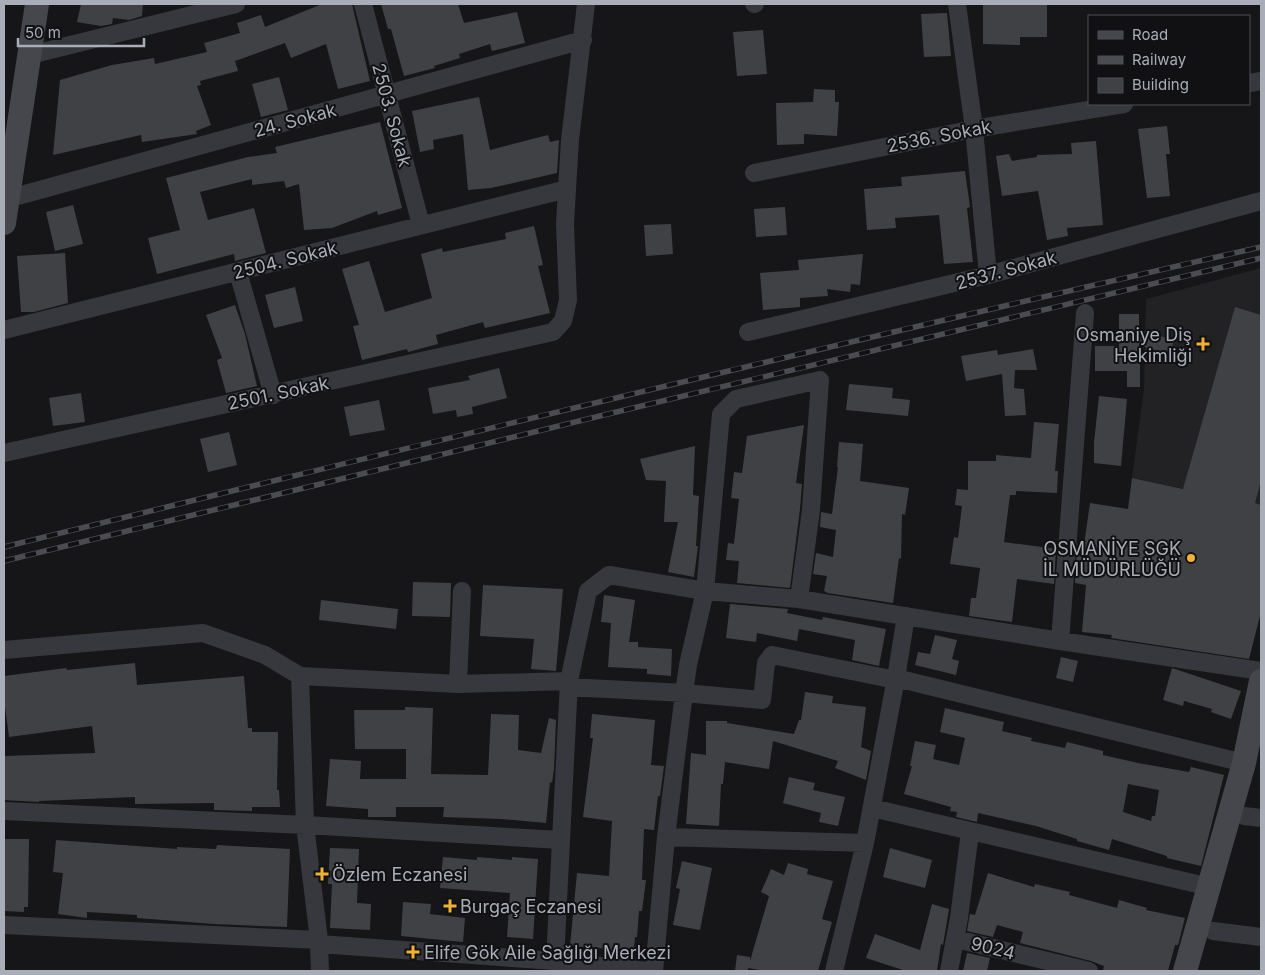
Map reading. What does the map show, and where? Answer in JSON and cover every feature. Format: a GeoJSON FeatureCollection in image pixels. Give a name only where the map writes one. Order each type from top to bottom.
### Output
{"type":"FeatureCollection","features":[{"type":"Feature","properties":{"kind":"main road"},"geometry":{"type":"LineString","coordinates":[[5,210],[38,4]]}},
{"type":"Feature","properties":{"kind":"main road"},"geometry":{"type":"LineString","coordinates":[[1202,971],[1213,930],[1253,817],[1253,758],[1261,681]]}},
{"type":"Feature","properties":{"kind":"main road"},"geometry":{"type":"LineString","coordinates":[[1185,971],[1210,887],[1253,758]]}},
{"type":"Feature","properties":{"kind":"street"},"geometry":{"type":"LineString","coordinates":[[30,55],[236,4]]}},
{"type":"Feature","properties":{"kind":"street","name":"2503. Sokak"},"geometry":{"type":"LineString","coordinates":[[363,4],[421,225]]}},
{"type":"Feature","properties":{"kind":"street"},"geometry":{"type":"LineString","coordinates":[[567,189],[570,140],[586,4]]}},
{"type":"Feature","properties":{"kind":"street"},"geometry":{"type":"LineString","coordinates":[[957,4],[974,129],[988,275]]}},
{"type":"Feature","properties":{"kind":"street","name":"24. Sokak"},"geometry":{"type":"LineString","coordinates":[[5,210],[386,95],[583,40]]}},
{"type":"Feature","properties":{"kind":"street","name":"2536. Sokak"},"geometry":{"type":"LineString","coordinates":[[754,173],[974,129],[1118,105]]}},
{"type":"Feature","properties":{"kind":"street","name":"2504. Sokak"},"geometry":{"type":"LineString","coordinates":[[4,330],[567,189]]}},
{"type":"Feature","properties":{"kind":"street","name":"2501. Sokak"},"geometry":{"type":"LineString","coordinates":[[4,453],[553,332],[563,320],[568,300],[564,224],[567,189]]}},
{"type":"Feature","properties":{"kind":"street","name":"2537. Sokak"},"geometry":{"type":"LineString","coordinates":[[748,332],[988,275],[1261,201]]}},
{"type":"Feature","properties":{"kind":"street"},"geometry":{"type":"LineString","coordinates":[[238,272],[273,395]]}},
{"type":"Feature","properties":{"kind":"street"},"geometry":{"type":"LineString","coordinates":[[1060,641],[1085,313]]}},
{"type":"Feature","properties":{"kind":"street"},"geometry":{"type":"LineString","coordinates":[[654,971],[666,837],[684,693],[688,665],[705,592],[721,414],[736,399],[820,380],[812,510],[799,599]]}},
{"type":"Feature","properties":{"kind":"street"},"geometry":{"type":"LineString","coordinates":[[555,961],[569,684],[588,591],[608,575],[705,592],[799,599],[1261,671]]}},
{"type":"Feature","properties":{"kind":"street"},"geometry":{"type":"LineString","coordinates":[[458,684],[462,592]]}},
{"type":"Feature","properties":{"kind":"street"},"geometry":{"type":"LineString","coordinates":[[834,971],[865,843],[906,616]]}},
{"type":"Feature","properties":{"kind":"street"},"geometry":{"type":"LineString","coordinates":[[4,650],[203,633],[265,655],[300,676],[458,684],[569,684],[762,700],[766,663],[772,655],[896,679],[1253,758]]}},
{"type":"Feature","properties":{"kind":"street"},"geometry":{"type":"LineString","coordinates":[[300,676],[305,825],[319,942],[320,971]]}},
{"type":"Feature","properties":{"kind":"street"},"geometry":{"type":"LineString","coordinates":[[872,808],[1210,887]]}},
{"type":"Feature","properties":{"kind":"street"},"geometry":{"type":"LineString","coordinates":[[4,811],[305,825],[561,840]]}},
{"type":"Feature","properties":{"kind":"street"},"geometry":{"type":"LineString","coordinates":[[949,971],[956,939],[970,832]]}},
{"type":"Feature","properties":{"kind":"street"},"geometry":{"type":"LineString","coordinates":[[666,837],[865,843]]}},
{"type":"Feature","properties":{"kind":"street"},"geometry":{"type":"LineString","coordinates":[[4,925],[319,942],[555,961],[648,971]]}},
{"type":"Feature","properties":{"kind":"street"},"geometry":{"type":"LineString","coordinates":[[1213,930],[1261,938]]}},
{"type":"Feature","properties":{"kind":"street","name":"9024"},"geometry":{"type":"LineString","coordinates":[[956,939],[1089,971]]}},
{"type":"Feature","properties":{"kind":"shaded area","name":"Osmaniye Diş Hekimliği"},"geometry":{"type":"Polygon","coordinates":[[[1261,268],[1261,505],[1132,478],[1144,389],[1146,299],[1261,268]]]}},
{"type":"Feature","properties":{"kind":"building"},"geometry":{"type":"Polygon","coordinates":[[[81,4],[143,4],[142,16],[129,20],[113,18],[112,24],[101,26],[77,22],[81,4]]]}},
{"type":"Feature","properties":{"kind":"building"},"geometry":{"type":"Polygon","coordinates":[[[322,4],[352,4],[370,81],[338,89],[326,44],[291,58],[285,43],[235,61],[238,71],[200,81],[201,85],[197,86],[211,125],[196,131],[197,134],[142,142],[141,135],[53,155],[60,80],[112,65],[154,58],[155,64],[207,52],[204,43],[240,33],[237,23],[261,15],[265,27],[322,4]]]}},
{"type":"Feature","properties":{"kind":"building"},"geometry":{"type":"Polygon","coordinates":[[[381,4],[458,4],[464,23],[517,12],[525,43],[492,51],[490,44],[459,54],[460,58],[434,66],[435,68],[404,76],[391,29],[388,29],[381,4]]]}},
{"type":"Feature","properties":{"kind":"building"},"geometry":{"type":"Polygon","coordinates":[[[1047,4],[1047,37],[1020,37],[1020,45],[983,44],[983,5],[1047,4]]]}},
{"type":"Feature","properties":{"kind":"building"},"geometry":{"type":"Polygon","coordinates":[[[947,13],[951,56],[924,57],[921,14],[947,13]]]}},
{"type":"Feature","properties":{"kind":"building"},"geometry":{"type":"Polygon","coordinates":[[[763,30],[767,74],[737,76],[733,32],[763,30]]]}},
{"type":"Feature","properties":{"kind":"building"},"geometry":{"type":"Polygon","coordinates":[[[279,77],[288,110],[261,117],[252,84],[279,77]]]}},
{"type":"Feature","properties":{"kind":"building"},"geometry":{"type":"Polygon","coordinates":[[[814,89],[835,90],[835,102],[839,102],[837,136],[804,134],[804,144],[777,145],[776,103],[813,102],[814,89]]]}},
{"type":"Feature","properties":{"kind":"building"},"geometry":{"type":"Polygon","coordinates":[[[479,97],[490,150],[548,135],[550,142],[559,140],[557,173],[491,188],[468,190],[463,134],[433,140],[434,149],[420,152],[412,111],[479,97]]]}},
{"type":"Feature","properties":{"kind":"building"},"geometry":{"type":"Polygon","coordinates":[[[380,122],[402,208],[378,215],[377,211],[332,228],[304,230],[299,184],[286,188],[284,181],[252,185],[252,179],[200,192],[208,220],[254,208],[266,253],[235,261],[234,254],[157,274],[148,238],[180,230],[166,178],[248,157],[277,153],[275,147],[380,122]]]}},
{"type":"Feature","properties":{"kind":"building"},"geometry":{"type":"Polygon","coordinates":[[[1167,126],[1170,154],[1166,154],[1170,196],[1147,198],[1138,129],[1167,126]]]}},
{"type":"Feature","properties":{"kind":"building"},"geometry":{"type":"Polygon","coordinates":[[[1096,141],[1103,225],[1067,228],[1068,236],[1047,240],[1038,191],[1002,196],[996,156],[1009,154],[1012,161],[1037,157],[1037,155],[1072,154],[1071,143],[1096,141]]]}},
{"type":"Feature","properties":{"kind":"building"},"geometry":{"type":"Polygon","coordinates":[[[965,171],[970,207],[967,208],[973,262],[944,264],[939,215],[895,218],[896,228],[867,230],[864,189],[902,186],[901,177],[965,171]]]}},
{"type":"Feature","properties":{"kind":"building"},"geometry":{"type":"Polygon","coordinates":[[[73,205],[83,244],[55,251],[46,212],[73,205]]]}},
{"type":"Feature","properties":{"kind":"building"},"geometry":{"type":"Polygon","coordinates":[[[785,207],[787,235],[756,237],[754,209],[785,207]]]}},
{"type":"Feature","properties":{"kind":"building"},"geometry":{"type":"Polygon","coordinates":[[[671,224],[673,254],[646,256],[644,225],[671,224]]]}},
{"type":"Feature","properties":{"kind":"building"},"geometry":{"type":"Polygon","coordinates":[[[534,226],[543,265],[538,266],[550,313],[485,328],[483,322],[436,335],[438,344],[408,352],[407,349],[362,360],[353,326],[359,325],[342,269],[369,261],[385,312],[432,298],[421,254],[442,248],[443,252],[506,239],[505,233],[534,226]]]}},
{"type":"Feature","properties":{"kind":"building"},"geometry":{"type":"Polygon","coordinates":[[[65,253],[68,303],[34,312],[21,312],[17,256],[65,253]]]}},
{"type":"Feature","properties":{"kind":"building"},"geometry":{"type":"Polygon","coordinates":[[[863,254],[860,285],[851,284],[850,292],[827,289],[828,296],[800,298],[800,307],[763,310],[760,273],[799,270],[798,260],[863,254]]]}},
{"type":"Feature","properties":{"kind":"building"},"geometry":{"type":"Polygon","coordinates":[[[295,287],[303,321],[274,328],[265,295],[295,287]]]}},
{"type":"Feature","properties":{"kind":"building"},"geometry":{"type":"Polygon","coordinates":[[[235,305],[245,334],[257,386],[226,393],[217,360],[222,358],[206,315],[235,305]]]}},
{"type":"Feature","properties":{"kind":"building"},"geometry":{"type":"Polygon","coordinates":[[[1235,307],[1261,315],[1261,481],[1255,503],[1261,505],[1261,612],[1249,659],[1111,638],[1112,635],[1082,632],[1086,585],[1075,583],[1077,551],[1083,552],[1090,503],[1128,509],[1132,478],[1183,489],[1235,307]]]}},
{"type":"Feature","properties":{"kind":"building"},"geometry":{"type":"Polygon","coordinates":[[[1119,314],[1139,314],[1139,330],[1174,340],[1170,354],[1140,346],[1140,387],[1127,387],[1127,371],[1095,371],[1095,346],[1119,346],[1119,314]]]}},
{"type":"Feature","properties":{"kind":"building"},"geometry":{"type":"Polygon","coordinates":[[[1033,349],[1037,370],[1015,370],[1014,388],[1024,389],[1026,415],[1005,416],[1002,374],[966,381],[961,356],[997,350],[998,355],[1033,349]]]}},
{"type":"Feature","properties":{"kind":"building"},"geometry":{"type":"Polygon","coordinates":[[[499,368],[507,398],[472,407],[473,414],[457,417],[456,410],[433,414],[428,388],[470,380],[468,376],[499,368]]]}},
{"type":"Feature","properties":{"kind":"building"},"geometry":{"type":"Polygon","coordinates":[[[849,384],[893,388],[892,398],[910,400],[908,416],[846,410],[849,384]]]}},
{"type":"Feature","properties":{"kind":"building"},"geometry":{"type":"Polygon","coordinates":[[[81,393],[85,422],[53,426],[49,398],[81,393]]]}},
{"type":"Feature","properties":{"kind":"building"},"geometry":{"type":"Polygon","coordinates":[[[1099,396],[1127,399],[1121,466],[1094,463],[1094,442],[1099,396]]]}},
{"type":"Feature","properties":{"kind":"building"},"geometry":{"type":"Polygon","coordinates":[[[379,400],[385,430],[350,436],[344,407],[379,400]]]}},
{"type":"Feature","properties":{"kind":"building"},"geometry":{"type":"Polygon","coordinates":[[[1034,422],[1059,424],[1055,471],[1058,471],[1057,493],[1016,491],[1016,495],[1010,495],[1004,542],[1056,549],[1054,584],[1017,579],[1012,622],[969,616],[971,598],[976,598],[980,568],[950,564],[954,537],[958,538],[962,506],[955,505],[957,489],[968,490],[968,461],[996,461],[996,455],[1031,458],[1034,422]]]}},
{"type":"Feature","properties":{"kind":"building"},"geometry":{"type":"Polygon","coordinates":[[[804,425],[796,483],[802,484],[800,509],[790,588],[737,583],[739,561],[726,560],[728,543],[734,544],[739,499],[731,498],[734,472],[742,473],[747,436],[804,425]]]}},
{"type":"Feature","properties":{"kind":"building"},"geometry":{"type":"Polygon","coordinates":[[[229,432],[237,465],[208,472],[200,439],[229,432]]]}},
{"type":"Feature","properties":{"kind":"building"},"geometry":{"type":"Polygon","coordinates":[[[839,442],[863,444],[860,481],[909,488],[905,515],[902,514],[901,559],[899,558],[893,603],[828,593],[824,591],[827,576],[813,574],[816,553],[833,557],[836,530],[820,527],[821,512],[832,514],[839,442]]]}},
{"type":"Feature","properties":{"kind":"building"},"geometry":{"type":"Polygon","coordinates":[[[695,446],[693,495],[699,496],[696,546],[698,546],[694,577],[668,572],[678,522],[664,522],[666,481],[646,480],[640,459],[695,446]]]}},
{"type":"Feature","properties":{"kind":"building"},"geometry":{"type":"Polygon","coordinates":[[[413,582],[451,583],[450,617],[412,616],[413,582]]]}},
{"type":"Feature","properties":{"kind":"building"},"geometry":{"type":"Polygon","coordinates":[[[483,585],[563,589],[556,671],[531,669],[534,639],[480,636],[483,585]]]}},
{"type":"Feature","properties":{"kind":"building"},"geometry":{"type":"Polygon","coordinates":[[[604,595],[635,600],[629,642],[638,642],[638,647],[672,649],[671,676],[647,674],[647,669],[608,667],[611,623],[601,622],[604,595]]]}},
{"type":"Feature","properties":{"kind":"building"},"geometry":{"type":"Polygon","coordinates":[[[321,600],[398,609],[396,629],[319,620],[321,600]]]}},
{"type":"Feature","properties":{"kind":"building"},"geometry":{"type":"Polygon","coordinates":[[[730,604],[788,609],[787,613],[822,620],[823,617],[886,629],[879,666],[852,660],[855,640],[799,629],[797,641],[757,633],[756,642],[726,638],[730,604]]]}},
{"type":"Feature","properties":{"kind":"building"},"geometry":{"type":"Polygon","coordinates":[[[935,635],[957,640],[952,659],[959,661],[956,675],[915,665],[918,652],[930,654],[935,635]]]}},
{"type":"Feature","properties":{"kind":"building"},"geometry":{"type":"Polygon","coordinates":[[[1061,657],[1078,661],[1073,682],[1056,678],[1061,657]]]}},
{"type":"Feature","properties":{"kind":"building"},"geometry":{"type":"Polygon","coordinates":[[[135,663],[137,685],[244,676],[248,728],[252,728],[252,732],[278,732],[277,790],[279,790],[280,807],[252,807],[252,811],[214,810],[214,803],[135,804],[135,797],[39,802],[4,800],[4,756],[95,753],[92,726],[9,737],[4,699],[4,676],[66,668],[67,670],[135,663]]]}},
{"type":"Feature","properties":{"kind":"building"},"geometry":{"type":"Polygon","coordinates":[[[1172,668],[1241,691],[1231,719],[1211,712],[1212,709],[1184,701],[1183,706],[1163,700],[1172,668]]]}},
{"type":"Feature","properties":{"kind":"building"},"geometry":{"type":"Polygon","coordinates":[[[805,692],[833,696],[832,703],[866,707],[861,747],[871,751],[866,780],[835,768],[838,761],[773,741],[769,769],[725,762],[723,784],[721,784],[719,826],[686,824],[691,753],[706,755],[706,721],[727,721],[727,723],[794,734],[799,720],[801,720],[805,692]]]}},
{"type":"Feature","properties":{"kind":"building"},"geometry":{"type":"Polygon","coordinates":[[[405,707],[433,708],[431,774],[488,775],[491,714],[519,715],[518,750],[541,753],[549,718],[556,720],[554,769],[552,783],[550,782],[546,823],[443,817],[444,807],[396,807],[396,817],[368,817],[368,809],[326,806],[330,759],[361,761],[360,779],[406,779],[406,749],[355,749],[354,710],[405,710],[405,707]]]}},
{"type":"Feature","properties":{"kind":"building"},"geometry":{"type":"Polygon","coordinates":[[[945,708],[1004,722],[1002,731],[1032,738],[1031,741],[1065,748],[1067,742],[1103,751],[1103,755],[1138,763],[1189,772],[1191,767],[1224,775],[1201,866],[1167,858],[1167,856],[1112,839],[1109,850],[1036,826],[978,813],[977,822],[956,817],[957,812],[950,811],[951,807],[904,794],[912,766],[910,766],[915,741],[936,745],[933,759],[959,765],[965,738],[940,732],[945,708]],[[1128,784],[1123,812],[1151,821],[1152,816],[1155,816],[1159,790],[1128,784]]]}},
{"type":"Feature","properties":{"kind":"building"},"geometry":{"type":"Polygon","coordinates":[[[592,714],[655,720],[651,765],[664,766],[654,830],[644,829],[642,880],[646,880],[642,911],[639,911],[633,959],[610,956],[610,949],[570,946],[577,873],[609,876],[612,821],[583,817],[593,738],[590,738],[592,714]]]}},
{"type":"Feature","properties":{"kind":"building"},"geometry":{"type":"Polygon","coordinates":[[[789,777],[815,783],[813,790],[845,797],[838,826],[819,822],[821,813],[783,803],[789,777]]]}},
{"type":"Feature","properties":{"kind":"building"},"geometry":{"type":"Polygon","coordinates":[[[4,839],[29,839],[28,907],[24,907],[24,912],[4,911],[4,839]]]}},
{"type":"Feature","properties":{"kind":"building"},"geometry":{"type":"Polygon","coordinates":[[[56,840],[177,849],[177,847],[216,849],[217,845],[290,849],[287,927],[214,924],[137,918],[137,915],[87,912],[87,918],[58,914],[63,873],[53,872],[56,840]]]}},
{"type":"Feature","properties":{"kind":"building"},"geometry":{"type":"Polygon","coordinates":[[[330,848],[359,849],[357,903],[371,904],[370,930],[330,928],[332,884],[328,884],[330,848]]]}},
{"type":"Feature","properties":{"kind":"building"},"geometry":{"type":"Polygon","coordinates":[[[890,848],[932,860],[925,888],[883,877],[890,848]]]}},
{"type":"Feature","properties":{"kind":"building"},"geometry":{"type":"Polygon","coordinates":[[[443,857],[477,860],[477,857],[512,860],[512,857],[538,859],[533,939],[507,937],[510,893],[440,888],[443,857]]]}},
{"type":"Feature","properties":{"kind":"building"},"geometry":{"type":"Polygon","coordinates":[[[682,861],[712,868],[700,930],[673,925],[680,889],[676,888],[682,861]]]}},
{"type":"Feature","properties":{"kind":"building"},"geometry":{"type":"Polygon","coordinates":[[[788,863],[808,869],[807,874],[833,881],[822,919],[832,922],[818,971],[766,971],[748,968],[748,971],[735,971],[737,955],[750,957],[750,961],[769,896],[761,892],[771,869],[784,875],[788,863]]]}},
{"type":"Feature","properties":{"kind":"building"},"geometry":{"type":"Polygon","coordinates":[[[988,873],[1034,887],[1035,884],[1070,892],[1069,895],[1117,908],[1119,900],[1147,908],[1146,910],[1185,918],[1178,945],[1175,945],[1168,971],[1103,971],[1104,966],[1091,961],[1020,943],[1023,932],[997,925],[993,937],[967,931],[970,914],[975,915],[988,873]]]}},
{"type":"Feature","properties":{"kind":"building"},"geometry":{"type":"Polygon","coordinates":[[[403,902],[431,904],[430,914],[465,918],[463,942],[401,936],[403,902]]]}},
{"type":"Feature","properties":{"kind":"building"},"geometry":{"type":"Polygon","coordinates":[[[932,904],[949,909],[937,971],[906,971],[866,958],[875,934],[920,950],[932,904]]]}},
{"type":"Feature","properties":{"kind":"building"},"geometry":{"type":"Polygon","coordinates":[[[967,953],[990,958],[987,971],[963,971],[967,953]]]}},
{"type":"Feature","properties":{"kind":"railway"},"geometry":{"type":"LineString","coordinates":[[4,547],[946,319],[1261,247]]}},
{"type":"Feature","properties":{"kind":"railway"},"geometry":{"type":"LineString","coordinates":[[4,561],[1261,258]]}},
{"type":"Feature","properties":{"kind":"place","name":"Osmaniye Diş Hekimliği"},"geometry":{"type":"Point","coordinates":[1203,344]}},
{"type":"Feature","properties":{"kind":"place","name":"OSMANİYE SGK İL MÜDÜRLÜĞÜ"},"geometry":{"type":"Point","coordinates":[1191,558]}},
{"type":"Feature","properties":{"kind":"place","name":"Özlem Eczanesi"},"geometry":{"type":"Point","coordinates":[322,874]}},
{"type":"Feature","properties":{"kind":"place","name":"Burgaç Eczanesi"},"geometry":{"type":"Point","coordinates":[450,906]}},
{"type":"Feature","properties":{"kind":"place","name":"Elife Gök Aile Sağlığı Merkezi"},"geometry":{"type":"Point","coordinates":[413,952]}}]}
